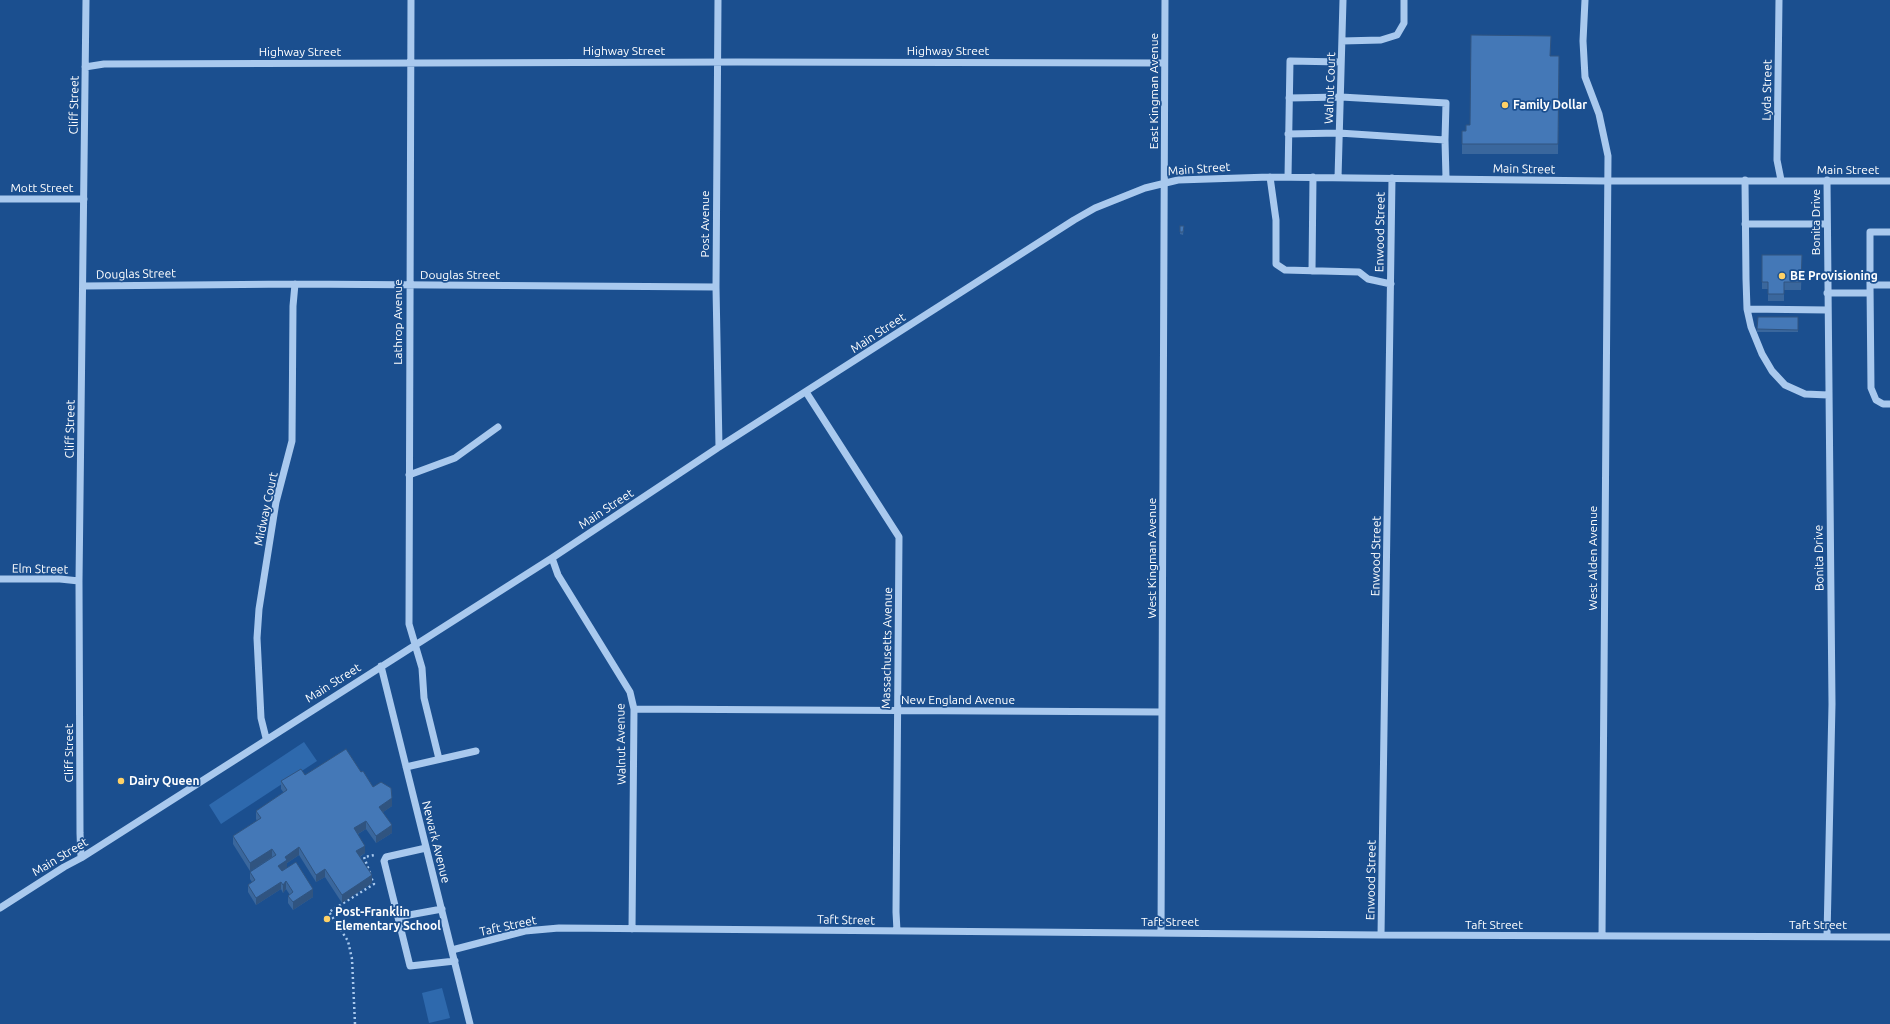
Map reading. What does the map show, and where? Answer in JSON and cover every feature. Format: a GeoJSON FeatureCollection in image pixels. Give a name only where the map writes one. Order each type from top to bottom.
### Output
{"type":"FeatureCollection","features":[{"type":"Feature","properties":{"kind":"street","name":"Cliff Street"},"geometry":{"type":"LineString","coordinates":[[81,858],[79,581],[84,286],[86,0]]}},
{"type":"Feature","properties":{"kind":"street","name":"Lathrop Avenue"},"geometry":{"type":"LineString","coordinates":[[411,0],[409,624],[422,668],[424,698],[439,759]]}},
{"type":"Feature","properties":{"kind":"street","name":"Post Avenue"},"geometry":{"type":"LineString","coordinates":[[718,0],[716,287],[719,448]]}},
{"type":"Feature","properties":{"kind":"street","name":"East Kingman Avenue"},"geometry":{"type":"LineString","coordinates":[[1164,183],[1165,0]]}},
{"type":"Feature","properties":{"kind":"street","name":"Walnut Court"},"geometry":{"type":"LineString","coordinates":[[1338,178],[1343,0]]}},
{"type":"Feature","properties":{"kind":"street"},"geometry":{"type":"LineString","coordinates":[[1342,40],[1381,40],[1396,35],[1404,23],[1404,0]]}},
{"type":"Feature","properties":{"kind":"street","name":"West Alden Avenue"},"geometry":{"type":"LineString","coordinates":[[1585,0],[1583,41],[1585,77],[1599,114],[1608,156],[1606,181],[1602,936]]}},
{"type":"Feature","properties":{"kind":"street","name":"Lyda Street"},"geometry":{"type":"LineString","coordinates":[[1779,0],[1777,160],[1781,180]]}},
{"type":"Feature","properties":{"kind":"street"},"geometry":{"type":"LineString","coordinates":[[1288,177],[1290,61],[1342,62]]}},
{"type":"Feature","properties":{"kind":"street","name":"Highway Street"},"geometry":{"type":"LineString","coordinates":[[85,67],[104,64],[410,62],[1164,63]]}},
{"type":"Feature","properties":{"kind":"street"},"geometry":{"type":"LineString","coordinates":[[1289,98],[1341,97],[1446,103],[1446,178]]}},
{"type":"Feature","properties":{"kind":"street"},"geometry":{"type":"LineString","coordinates":[[1288,134],[1340,133],[1445,140]]}},
{"type":"Feature","properties":{"kind":"street"},"geometry":{"type":"LineString","coordinates":[[1270,177],[1276,220],[1276,264],[1285,270],[1358,272],[1368,279],[1391,284]]}},
{"type":"Feature","properties":{"kind":"street","name":"Main Street"},"geometry":{"type":"LineString","coordinates":[[0,908],[64,866],[81,858],[414,644],[552,558],[719,448],[1090,211],[1145,188],[1193,178],[1270,177],[1606,181],[1890,181]]}},
{"type":"Feature","properties":{"kind":"street"},"geometry":{"type":"LineString","coordinates":[[1312,271],[1313,178]]}},
{"type":"Feature","properties":{"kind":"street","name":"Enwood Street"},"geometry":{"type":"LineString","coordinates":[[1381,935],[1392,178]]}},
{"type":"Feature","properties":{"kind":"street"},"geometry":{"type":"LineString","coordinates":[[1745,180],[1747,309],[1751,327],[1762,354],[1772,371],[1785,384],[1796,391],[1805,394],[1828,395]]}},
{"type":"Feature","properties":{"kind":"street","name":"Bonita Drive"},"geometry":{"type":"LineString","coordinates":[[1827,180],[1827,310],[1832,704],[1828,936]]}},
{"type":"Feature","properties":{"kind":"street","name":"West Kingman Avenue"},"geometry":{"type":"LineString","coordinates":[[1161,933],[1164,183]]}},
{"type":"Feature","properties":{"kind":"street","name":"Mott Street"},"geometry":{"type":"LineString","coordinates":[[0,199],[84,199]]}},
{"type":"Feature","properties":{"kind":"street"},"geometry":{"type":"LineString","coordinates":[[1745,224],[1827,224]]}},
{"type":"Feature","properties":{"kind":"street"},"geometry":{"type":"LineString","coordinates":[[1890,232],[1870,232],[1871,388],[1876,400],[1883,404],[1890,404]]}},
{"type":"Feature","properties":{"kind":"street","name":"Douglas Street"},"geometry":{"type":"LineString","coordinates":[[84,286],[295,284],[716,287]]}},
{"type":"Feature","properties":{"kind":"street","name":"Midway Court"},"geometry":{"type":"LineString","coordinates":[[266,738],[261,718],[257,638],[259,610],[276,502],[292,442],[293,306],[295,284]]}},
{"type":"Feature","properties":{"kind":"street"},"geometry":{"type":"LineString","coordinates":[[1870,285],[1890,285]]}},
{"type":"Feature","properties":{"kind":"street"},"geometry":{"type":"LineString","coordinates":[[1827,293],[1870,293]]}},
{"type":"Feature","properties":{"kind":"street"},"geometry":{"type":"LineString","coordinates":[[1747,309],[1827,310]]}},
{"type":"Feature","properties":{"kind":"street","name":"Massachusetts Avenue"},"geometry":{"type":"LineString","coordinates":[[806,392],[899,536],[897,931]]}},
{"type":"Feature","properties":{"kind":"street"},"geometry":{"type":"LineString","coordinates":[[410,475],[455,458],[498,427]]}},
{"type":"Feature","properties":{"kind":"street","name":"Walnut Avenue"},"geometry":{"type":"LineString","coordinates":[[552,558],[558,575],[630,692],[634,709],[632,929]]}},
{"type":"Feature","properties":{"kind":"street","name":"Elm Street"},"geometry":{"type":"LineString","coordinates":[[0,579],[60,579],[79,581]]}},
{"type":"Feature","properties":{"kind":"street","name":"Newark Avenue"},"geometry":{"type":"LineString","coordinates":[[381,666],[470,1024]]}},
{"type":"Feature","properties":{"kind":"street","name":"New England Avenue"},"geometry":{"type":"LineString","coordinates":[[634,709],[1162,712]]}},
{"type":"Feature","properties":{"kind":"street"},"geometry":{"type":"LineString","coordinates":[[406,766],[476,751]]}},
{"type":"Feature","properties":{"kind":"street"},"geometry":{"type":"LineString","coordinates":[[426,848],[385,858],[410,966],[455,961]]}},
{"type":"Feature","properties":{"kind":"street"},"geometry":{"type":"LineString","coordinates":[[398,917],[442,909]]}},
{"type":"Feature","properties":{"kind":"street","name":"Taft Street"},"geometry":{"type":"LineString","coordinates":[[452,950],[525,931],[559,928],[1381,935],[1890,937]]}},
{"type":"Feature","properties":{"kind":"path"},"geometry":{"type":"LineString","coordinates":[[355,1024],[352,959],[348,941],[329,912],[374,884],[364,858],[378,854]]}},
{"type":"Feature","properties":{"kind":"shaded area"},"geometry":{"type":"Polygon","coordinates":[[[304,742],[317,761],[221,824],[209,805],[304,742]]]}},
{"type":"Feature","properties":{"kind":"shaded area"},"geometry":{"type":"Polygon","coordinates":[[[442,988],[450,1018],[429,1023],[422,993],[442,988]]]}},
{"type":"Feature","properties":{"kind":"building"},"geometry":{"type":"Polygon","coordinates":[[[1471,35],[1551,36],[1550,56],[1559,56],[1558,144],[1462,144],[1462,131],[1466,131],[1466,125],[1470,125],[1471,35]]]}},
{"type":"Feature","properties":{"kind":"building"},"geometry":{"type":"Polygon","coordinates":[[[1180,226],[1184,226],[1183,232],[1180,232],[1180,226]]]}},
{"type":"Feature","properties":{"kind":"building","name":"BE Provisioning"},"geometry":{"type":"Polygon","coordinates":[[[1762,255],[1802,255],[1801,282],[1784,282],[1784,294],[1768,294],[1768,282],[1762,282],[1762,255]]]}},
{"type":"Feature","properties":{"kind":"building"},"geometry":{"type":"Polygon","coordinates":[[[1758,317],[1798,317],[1798,330],[1757,329],[1758,317]]]}},
{"type":"Feature","properties":{"kind":"building"},"geometry":{"type":"Polygon","coordinates":[[[346,749],[373,787],[381,782],[391,788],[392,798],[379,807],[392,825],[376,836],[366,821],[354,828],[365,846],[356,851],[372,875],[342,895],[325,869],[316,875],[299,847],[285,857],[287,860],[278,866],[282,871],[296,862],[313,889],[293,902],[288,896],[293,892],[286,881],[283,885],[281,882],[256,898],[248,885],[255,880],[250,872],[276,855],[272,849],[250,863],[233,836],[261,818],[256,811],[287,790],[281,781],[301,769],[305,775],[346,749]]]}},
{"type":"Feature","properties":{"kind":"place","name":"Family Dollar"},"geometry":{"type":"Point","coordinates":[1505,105]}},
{"type":"Feature","properties":{"kind":"place","name":"BE Provisioning"},"geometry":{"type":"Point","coordinates":[1782,276]}},
{"type":"Feature","properties":{"kind":"place","name":"Dairy Queen"},"geometry":{"type":"Point","coordinates":[121,781]}},
{"type":"Feature","properties":{"kind":"place","name":"Post-Franklin Elementary School"},"geometry":{"type":"Point","coordinates":[327,919]}}]}
